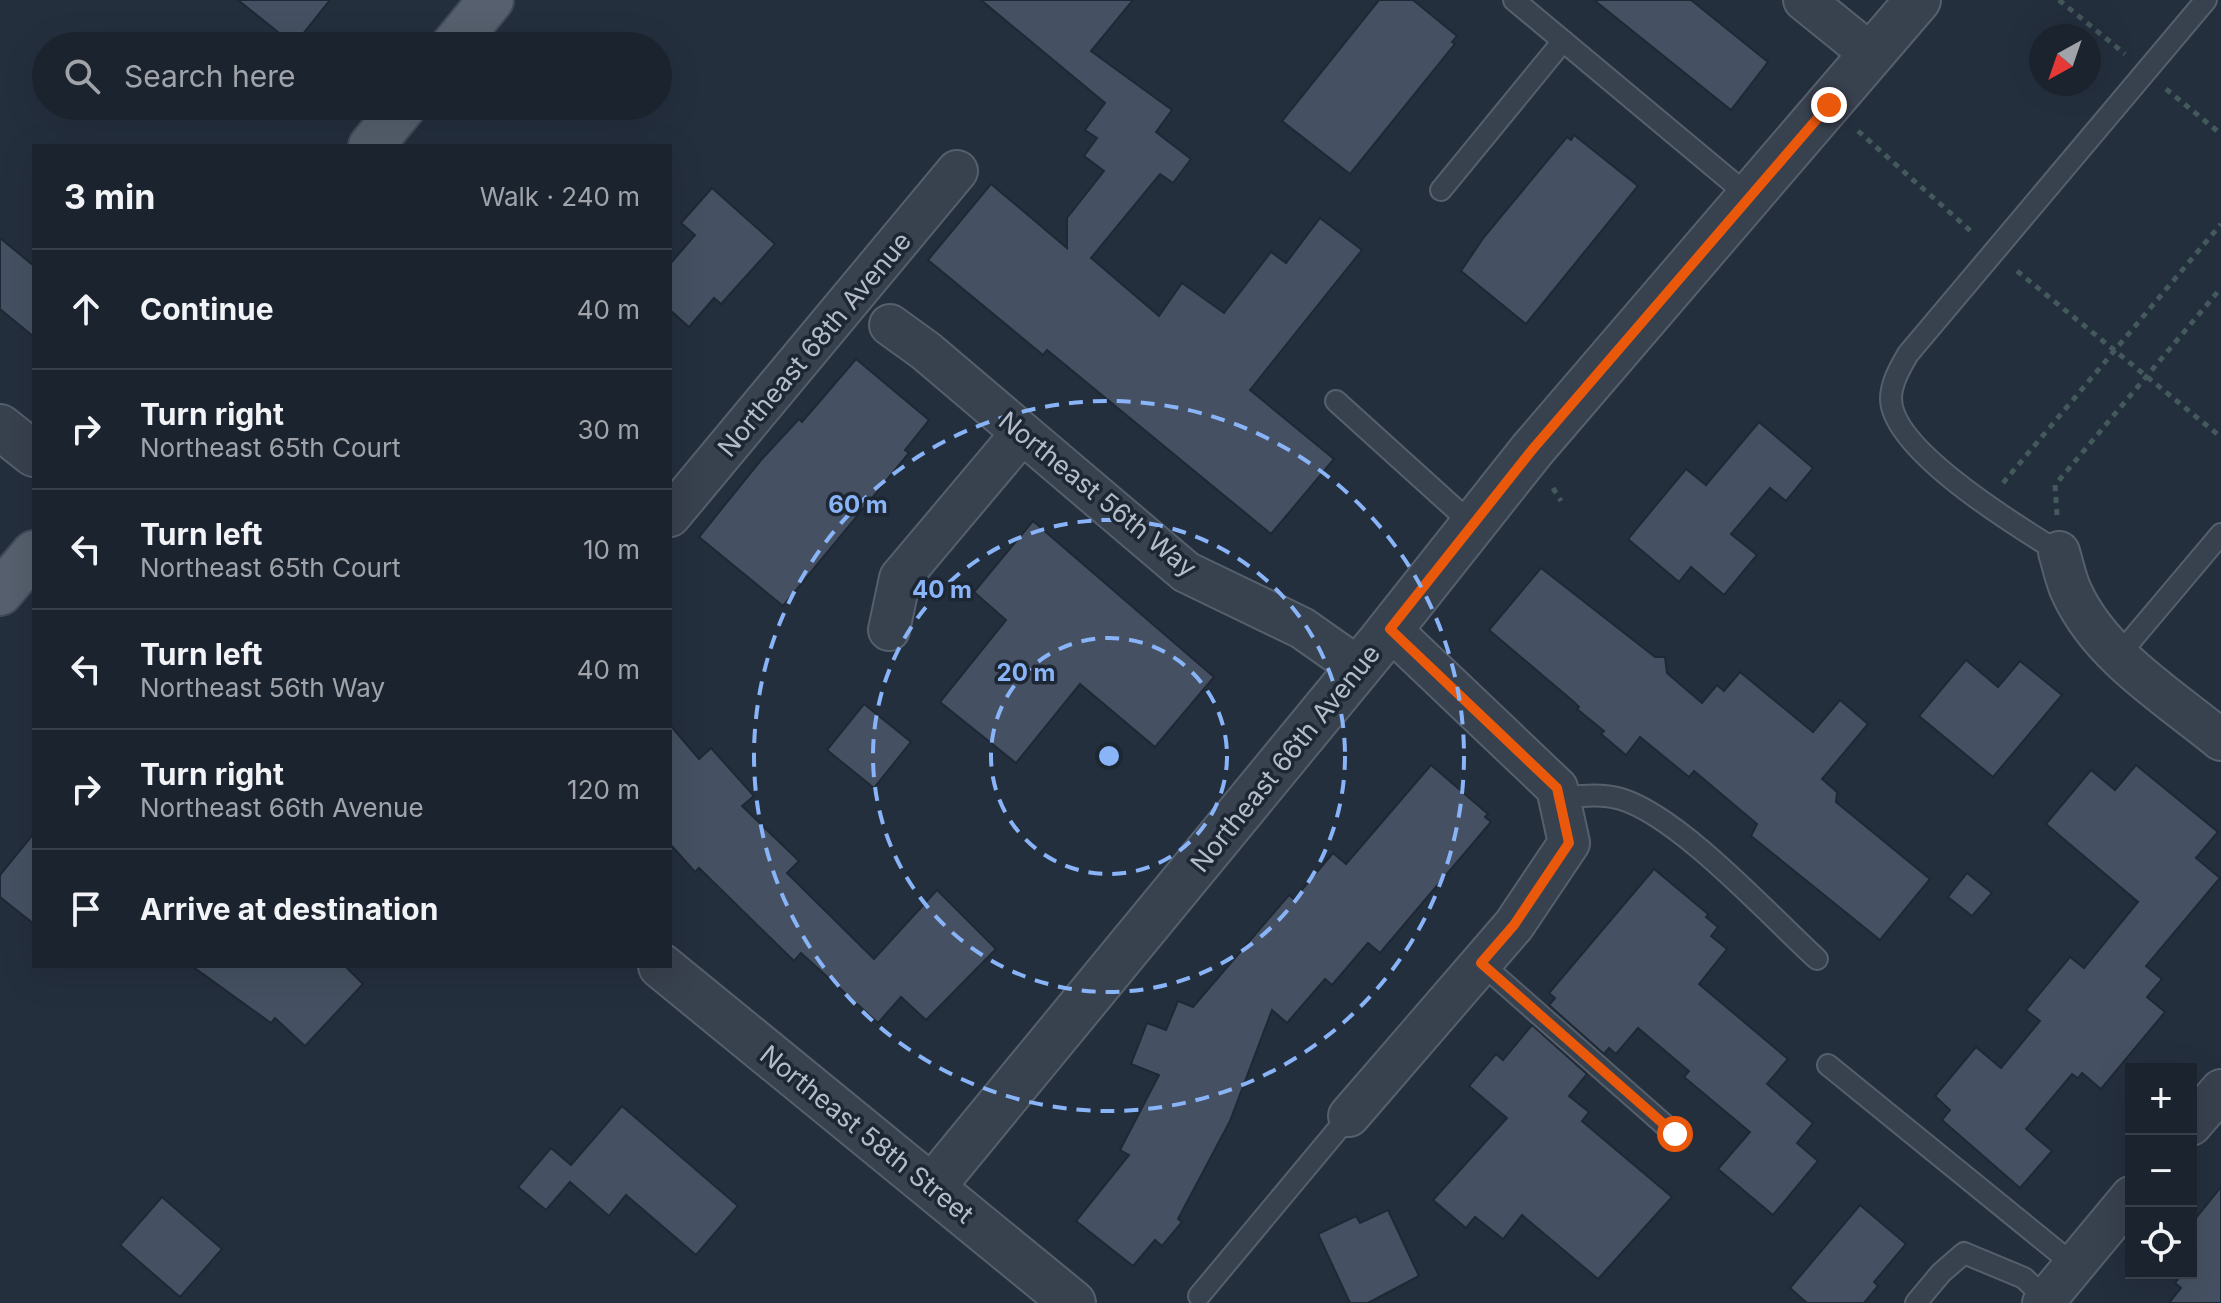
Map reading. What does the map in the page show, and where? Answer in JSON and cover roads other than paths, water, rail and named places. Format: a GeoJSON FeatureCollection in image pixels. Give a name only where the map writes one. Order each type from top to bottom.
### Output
{"type":"FeatureCollection","features":[{"type":"Feature","properties":{"kind":"main road"},"geometry":{"type":"LineString","coordinates":[[465,32],[491,0]]}},
{"type":"Feature","properties":{"kind":"main road"},"geometry":{"type":"LineString","coordinates":[[373,144],[392,120]]}},
{"type":"Feature","properties":{"kind":"main road"},"geometry":{"type":"LineString","coordinates":[[0,593],[32,555]]}},
{"type":"Feature","properties":{"kind":"street"},"geometry":{"type":"LineString","coordinates":[[1804,0],[1872,55]]}},
{"type":"Feature","properties":{"kind":"street","name":"Northeast 66th Avenue"},"geometry":{"type":"LineString","coordinates":[[932,1187],[1359,668],[1532,450],[1918,0]]}},
{"type":"Feature","properties":{"kind":"street","name":"Northeast 68th Avenue"},"geometry":{"type":"LineString","coordinates":[[672,514],[957,171]]}},
{"type":"Feature","properties":{"kind":"street","name":"Northeast 56th Way"},"geometry":{"type":"LineString","coordinates":[[890,325],[926,351],[1186,572],[1302,628],[1359,668]]}},
{"type":"Feature","properties":{"kind":"street"},"geometry":{"type":"LineString","coordinates":[[0,427],[32,452]]}},
{"type":"Feature","properties":{"kind":"street"},"geometry":{"type":"LineString","coordinates":[[889,630],[900,578],[1022,433]]}},
{"type":"Feature","properties":{"kind":"street"},"geometry":{"type":"LineString","coordinates":[[2059,552],[2070,591],[2083,614],[2118,656],[2221,740]]}},
{"type":"Feature","properties":{"kind":"street"},"geometry":{"type":"LineString","coordinates":[[1349,1116],[1514,925],[1569,843],[1557,788],[1390,629]]}},
{"type":"Feature","properties":{"kind":"street","name":"Northeast 58th Street"},"geometry":{"type":"LineString","coordinates":[[663,968],[1073,1303]]}},
{"type":"Feature","properties":{"kind":"street"},"geometry":{"type":"LineString","coordinates":[[2197,1118],[2221,1090]]}},
{"type":"Feature","properties":{"kind":"street"},"geometry":{"type":"LineString","coordinates":[[2045,1301],[2125,1204]]}},
{"type":"Feature","properties":{"kind":"lane"},"geometry":{"type":"LineString","coordinates":[[1514,0],[1750,197]]}},
{"type":"Feature","properties":{"kind":"lane"},"geometry":{"type":"LineString","coordinates":[[2059,552],[1985,504],[1914,445],[1897,424],[1891,400],[1896,375],[1908,354],[2206,0]]}},
{"type":"Feature","properties":{"kind":"lane"},"geometry":{"type":"LineString","coordinates":[[1441,190],[1563,41]]}},
{"type":"Feature","properties":{"kind":"lane"},"geometry":{"type":"LineString","coordinates":[[1336,401],[1473,525]]}},
{"type":"Feature","properties":{"kind":"lane"},"geometry":{"type":"LineString","coordinates":[[2118,656],[2221,534]]}},
{"type":"Feature","properties":{"kind":"lane"},"geometry":{"type":"LineString","coordinates":[[1559,798],[1593,795],[1619,798],[1645,809],[1677,830],[1817,959]]}},
{"type":"Feature","properties":{"kind":"lane"},"geometry":{"type":"LineString","coordinates":[[1481,963],[1675,1134]]}},
{"type":"Feature","properties":{"kind":"lane"},"geometry":{"type":"LineString","coordinates":[[1828,1065],[2074,1265]]}},
{"type":"Feature","properties":{"kind":"lane"},"geometry":{"type":"LineString","coordinates":[[1199,1296],[1349,1116]]}},
{"type":"Feature","properties":{"kind":"lane"},"geometry":{"type":"LineString","coordinates":[[1916,1303],[1941,1273],[1964,1253],[2024,1278],[2045,1301]]}}]}
